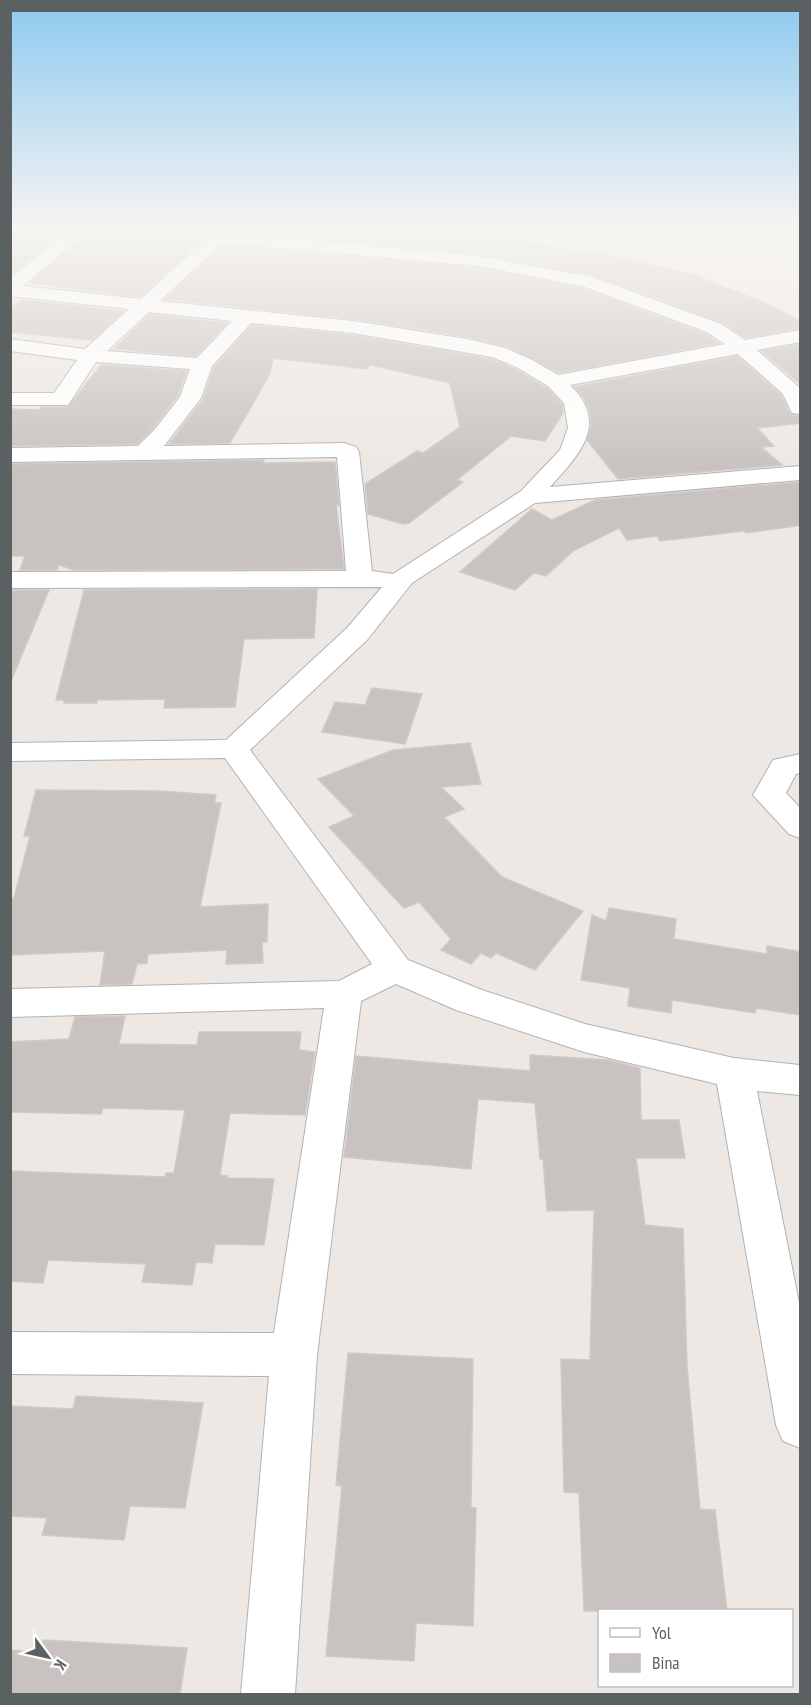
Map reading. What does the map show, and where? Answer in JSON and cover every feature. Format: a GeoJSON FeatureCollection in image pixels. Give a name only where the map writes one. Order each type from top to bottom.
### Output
{"type":"FeatureCollection","features":[{"type":"Feature","properties":{"kind":"street"},"geometry":{"type":"LineString","coordinates":[[10,399],[60,400],[90,356],[143,310]]}},
{"type":"Feature","properties":{"kind":"street"},"geometry":{"type":"LineString","coordinates":[[10,752],[234,749],[357,634],[403,578],[529,496],[570,452],[579,428],[574,401],[555,382],[498,352],[353,327],[179,310]]}},
{"type":"Feature","properties":{"kind":"street"},"geometry":{"type":"LineString","coordinates":[[667,310],[714,328],[742,347],[792,391],[801,408]]}},
{"type":"Feature","properties":{"kind":"street"},"geometry":{"type":"LineString","coordinates":[[143,454],[164,433],[190,398],[202,364],[246,317]]}},
{"type":"Feature","properties":{"kind":"street"},"geometry":{"type":"LineString","coordinates":[[555,382],[801,336]]}},
{"type":"Feature","properties":{"kind":"street"},"geometry":{"type":"LineString","coordinates":[[10,345],[90,356],[202,364]]}},
{"type":"Feature","properties":{"kind":"street"},"geometry":{"type":"LineString","coordinates":[[10,455],[344,450],[348,453],[360,579]]}},
{"type":"Feature","properties":{"kind":"street"},"geometry":{"type":"LineString","coordinates":[[529,496],[801,473]]}},
{"type":"Feature","properties":{"kind":"street"},"geometry":{"type":"LineString","coordinates":[[10,580],[403,578]]}},
{"type":"Feature","properties":{"kind":"street"},"geometry":{"type":"LineString","coordinates":[[234,749],[395,969],[468,1000],[584,1038],[734,1073],[801,1080]]}},
{"type":"Feature","properties":{"kind":"street"},"geometry":{"type":"LineString","coordinates":[[801,764],[784,767],[769,795],[801,827]]}},
{"type":"Feature","properties":{"kind":"street"},"geometry":{"type":"LineString","coordinates":[[10,1003],[344,994],[395,969]]}},
{"type":"Feature","properties":{"kind":"street"},"geometry":{"type":"LineString","coordinates":[[268,1695],[294,1355],[344,994]]}},
{"type":"Feature","properties":{"kind":"street"},"geometry":{"type":"LineString","coordinates":[[734,1073],[801,1425]]}},
{"type":"Feature","properties":{"kind":"street"},"geometry":{"type":"LineString","coordinates":[[10,1353],[294,1355]]}},
{"type":"Feature","properties":{"kind":"building"},"geometry":{"type":"Polygon","coordinates":[[[10,310],[124,311],[92,340],[10,332],[10,310]]]}},
{"type":"Feature","properties":{"kind":"building"},"geometry":{"type":"Polygon","coordinates":[[[264,310],[640,310],[706,334],[719,343],[558,373],[506,346],[468,337],[353,319],[264,310]]]}},
{"type":"Feature","properties":{"kind":"building"},"geometry":{"type":"Polygon","coordinates":[[[688,310],[778,310],[801,322],[801,328],[745,338],[722,322],[688,310]]]}},
{"type":"Feature","properties":{"kind":"building"},"geometry":{"type":"Polygon","coordinates":[[[150,314],[227,323],[196,356],[114,349],[150,314]]]}},
{"type":"Feature","properties":{"kind":"building"},"geometry":{"type":"Polygon","coordinates":[[[252,325],[353,335],[491,359],[517,370],[547,388],[562,404],[563,413],[545,441],[511,436],[457,480],[463,482],[409,523],[403,524],[368,514],[365,484],[417,451],[423,453],[460,427],[450,383],[370,365],[367,369],[273,358],[270,374],[230,443],[169,444],[203,399],[214,367],[252,325]]]}},
{"type":"Feature","properties":{"kind":"building"},"geometry":{"type":"Polygon","coordinates":[[[801,344],[801,385],[762,351],[801,344]]]}},
{"type":"Feature","properties":{"kind":"building"},"geometry":{"type":"Polygon","coordinates":[[[737,356],[781,395],[790,414],[801,416],[801,423],[757,428],[774,446],[761,447],[782,465],[618,479],[587,440],[591,426],[590,412],[584,398],[574,387],[737,356]]]}},
{"type":"Feature","properties":{"kind":"building"},"geometry":{"type":"Polygon","coordinates":[[[101,365],[187,371],[178,396],[154,427],[137,444],[10,446],[10,409],[39,410],[41,407],[68,407],[101,365]]]}},
{"type":"Feature","properties":{"kind":"building"},"geometry":{"type":"Polygon","coordinates":[[[264,460],[263,463],[335,462],[339,505],[336,504],[344,569],[74,570],[59,565],[57,570],[20,570],[25,556],[10,556],[10,464],[264,460]]]}},
{"type":"Feature","properties":{"kind":"building"},"geometry":{"type":"Polygon","coordinates":[[[801,482],[801,525],[660,541],[657,536],[627,540],[619,528],[573,551],[546,576],[534,573],[515,590],[460,572],[532,509],[552,520],[595,500],[801,482]]]}},
{"type":"Feature","properties":{"kind":"building"},"geometry":{"type":"Polygon","coordinates":[[[317,589],[314,638],[244,639],[235,707],[164,708],[165,699],[97,700],[97,703],[64,703],[64,700],[56,700],[84,590],[317,589]]]}},
{"type":"Feature","properties":{"kind":"building"},"geometry":{"type":"Polygon","coordinates":[[[13,590],[49,590],[11,681],[10,598],[13,590]]]}},
{"type":"Feature","properties":{"kind":"building"},"geometry":{"type":"Polygon","coordinates":[[[372,688],[422,694],[405,744],[322,732],[335,702],[365,705],[372,688]]]}},
{"type":"Feature","properties":{"kind":"building"},"geometry":{"type":"Polygon","coordinates":[[[470,743],[481,784],[441,787],[464,809],[444,817],[502,877],[583,911],[535,970],[496,953],[491,958],[481,953],[471,964],[441,950],[451,939],[419,902],[404,908],[329,827],[354,816],[318,779],[393,750],[470,743]]]}},
{"type":"Feature","properties":{"kind":"building"},"geometry":{"type":"Polygon","coordinates":[[[36,790],[159,791],[216,795],[214,803],[221,803],[200,907],[268,904],[267,942],[262,942],[263,963],[226,964],[227,950],[148,954],[147,963],[137,964],[132,984],[100,985],[105,951],[10,955],[10,899],[14,898],[30,836],[24,836],[36,790]]]}},
{"type":"Feature","properties":{"kind":"building"},"geometry":{"type":"Polygon","coordinates":[[[609,908],[676,919],[674,939],[767,954],[767,946],[801,952],[801,1015],[756,1008],[755,1013],[672,1000],[671,1013],[628,1006],[630,988],[581,980],[592,915],[606,921],[609,908]]]}},
{"type":"Feature","properties":{"kind":"building"},"geometry":{"type":"Polygon","coordinates":[[[125,1016],[119,1044],[197,1045],[199,1032],[301,1032],[299,1050],[315,1052],[305,1115],[230,1113],[220,1175],[228,1176],[227,1178],[274,1179],[264,1245],[215,1244],[212,1263],[196,1262],[192,1285],[142,1282],[146,1264],[48,1260],[43,1283],[10,1281],[10,1171],[165,1177],[166,1173],[174,1173],[185,1110],[103,1108],[101,1114],[10,1112],[10,1042],[69,1039],[75,1017],[125,1016]]]}},
{"type":"Feature","properties":{"kind":"building"},"geometry":{"type":"Polygon","coordinates":[[[530,1055],[608,1060],[640,1068],[641,1120],[679,1120],[685,1158],[636,1158],[645,1225],[683,1229],[687,1366],[700,1509],[715,1510],[727,1609],[598,1609],[598,1611],[584,1611],[579,1493],[564,1492],[561,1359],[590,1360],[594,1210],[547,1211],[535,1103],[478,1099],[471,1169],[344,1157],[356,1056],[530,1071],[530,1055]]]}},
{"type":"Feature","properties":{"kind":"building"},"geometry":{"type":"Polygon","coordinates":[[[348,1353],[473,1359],[471,1507],[476,1508],[473,1626],[416,1623],[414,1661],[326,1656],[342,1486],[336,1485],[348,1353]]]}},
{"type":"Feature","properties":{"kind":"building"},"geometry":{"type":"Polygon","coordinates":[[[76,1396],[203,1403],[185,1508],[130,1506],[124,1540],[42,1535],[47,1518],[10,1516],[10,1406],[73,1409],[76,1396]]]}},
{"type":"Feature","properties":{"kind":"building"},"geometry":{"type":"Polygon","coordinates":[[[43,1640],[187,1648],[180,1695],[10,1695],[10,1650],[40,1652],[43,1640]]]}}]}
